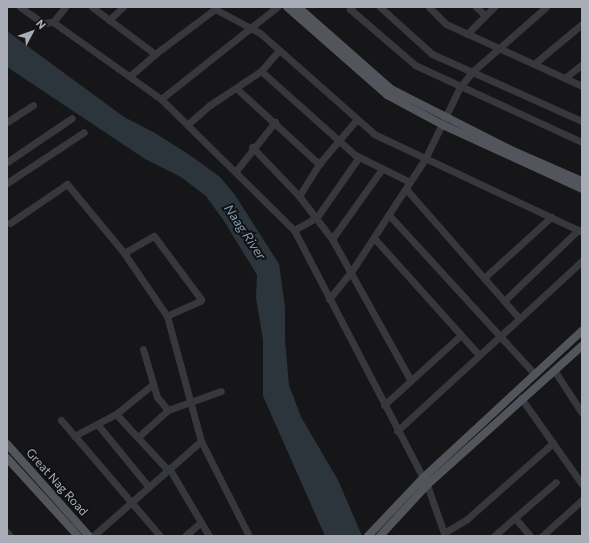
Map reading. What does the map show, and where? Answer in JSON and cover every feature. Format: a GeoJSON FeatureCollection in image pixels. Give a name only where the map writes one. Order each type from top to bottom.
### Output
{"type":"FeatureCollection","features":[{"type":"Feature","properties":{"kind":"main road"},"geometry":{"type":"LineString","coordinates":[[287,7],[387,96],[582,181]]}},
{"type":"Feature","properties":{"kind":"main road"},"geometry":{"type":"LineString","coordinates":[[298,7],[391,89],[445,122],[582,189]]}},
{"type":"Feature","properties":{"kind":"main road"},"geometry":{"type":"LineString","coordinates":[[368,536],[534,373],[582,331]]}},
{"type":"Feature","properties":{"kind":"main road"},"geometry":{"type":"LineString","coordinates":[[380,536],[425,481],[581,348]]}},
{"type":"Feature","properties":{"kind":"main road"},"geometry":{"type":"LineString","coordinates":[[547,361],[554,370]]}},
{"type":"Feature","properties":{"kind":"main road"},"geometry":{"type":"LineString","coordinates":[[534,373],[542,381]]}},
{"type":"Feature","properties":{"kind":"main road","name":"Great Nag Road"},"geometry":{"type":"LineString","coordinates":[[7,444],[89,536]]}},
{"type":"Feature","properties":{"kind":"main road","name":"Great Nag Road"},"geometry":{"type":"LineString","coordinates":[[7,458],[78,536]]}},
{"type":"Feature","properties":{"kind":"street"},"geometry":{"type":"LineString","coordinates":[[20,7],[43,23],[53,22],[161,99],[236,170],[294,230],[397,431],[425,481],[444,535],[467,519],[553,443]]}},
{"type":"Feature","properties":{"kind":"street"},"geometry":{"type":"LineString","coordinates":[[53,22],[65,7]]}},
{"type":"Feature","properties":{"kind":"street"},"geometry":{"type":"LineString","coordinates":[[92,7],[155,54]]}},
{"type":"Feature","properties":{"kind":"street"},"geometry":{"type":"LineString","coordinates":[[109,20],[123,7]]}},
{"type":"Feature","properties":{"kind":"street"},"geometry":{"type":"LineString","coordinates":[[161,99],[277,7]]}},
{"type":"Feature","properties":{"kind":"street"},"geometry":{"type":"LineString","coordinates":[[352,7],[350,8],[415,65],[582,142]]}},
{"type":"Feature","properties":{"kind":"street"},"geometry":{"type":"LineString","coordinates":[[380,7],[432,54],[582,121]]}},
{"type":"Feature","properties":{"kind":"street"},"geometry":{"type":"LineString","coordinates":[[429,7],[446,24],[582,86]]}},
{"type":"Feature","properties":{"kind":"street"},"geometry":{"type":"LineString","coordinates":[[476,7],[485,15]]}},
{"type":"Feature","properties":{"kind":"street"},"geometry":{"type":"LineString","coordinates":[[467,34],[494,7]]}},
{"type":"Feature","properties":{"kind":"street"},"geometry":{"type":"LineString","coordinates":[[329,299],[351,272],[425,160],[445,122],[460,87],[472,72],[546,7]]}},
{"type":"Feature","properties":{"kind":"street"},"geometry":{"type":"LineString","coordinates":[[130,76],[213,8],[260,33],[374,134],[425,160],[580,231],[504,301]]}},
{"type":"Feature","properties":{"kind":"street"},"geometry":{"type":"LineString","coordinates":[[534,64],[582,24]]}},
{"type":"Feature","properties":{"kind":"street"},"geometry":{"type":"LineString","coordinates":[[188,124],[236,88],[262,71],[279,50]]}},
{"type":"Feature","properties":{"kind":"street"},"geometry":{"type":"LineString","coordinates":[[565,78],[582,64]]}},
{"type":"Feature","properties":{"kind":"street"},"geometry":{"type":"LineString","coordinates":[[262,71],[359,157],[382,169],[408,186],[519,318]]}},
{"type":"Feature","properties":{"kind":"street"},"geometry":{"type":"LineString","coordinates":[[236,88],[275,122],[319,164]]}},
{"type":"Feature","properties":{"kind":"street"},"geometry":{"type":"LineString","coordinates":[[7,122],[33,105]]}},
{"type":"Feature","properties":{"kind":"street"},"geometry":{"type":"LineString","coordinates":[[7,162],[72,118]]}},
{"type":"Feature","properties":{"kind":"street"},"geometry":{"type":"LineString","coordinates":[[299,196],[319,164],[357,119]]}},
{"type":"Feature","properties":{"kind":"street"},"geometry":{"type":"LineString","coordinates":[[236,170],[252,148],[275,122]]}},
{"type":"Feature","properties":{"kind":"street"},"geometry":{"type":"LineString","coordinates":[[7,183],[84,132]]}},
{"type":"Feature","properties":{"kind":"street"},"geometry":{"type":"LineString","coordinates":[[252,148],[299,196],[317,217],[351,272],[411,381]]}},
{"type":"Feature","properties":{"kind":"street"},"geometry":{"type":"LineString","coordinates":[[294,230],[317,217],[359,157]]}},
{"type":"Feature","properties":{"kind":"street"},"geometry":{"type":"LineString","coordinates":[[332,239],[382,169]]}},
{"type":"Feature","properties":{"kind":"street"},"geometry":{"type":"LineString","coordinates":[[10,223],[66,184],[124,253],[167,316],[201,441],[249,536]]}},
{"type":"Feature","properties":{"kind":"street"},"geometry":{"type":"LineString","coordinates":[[389,215],[534,373]]}},
{"type":"Feature","properties":{"kind":"street"},"geometry":{"type":"LineString","coordinates":[[484,278],[551,217]]}},
{"type":"Feature","properties":{"kind":"street"},"geometry":{"type":"LineString","coordinates":[[124,253],[154,236],[201,299],[167,316]]}},
{"type":"Feature","properties":{"kind":"street"},"geometry":{"type":"LineString","coordinates":[[374,238],[479,355]]}},
{"type":"Feature","properties":{"kind":"street"},"geometry":{"type":"LineString","coordinates":[[397,431],[582,261]]}},
{"type":"Feature","properties":{"kind":"street"},"geometry":{"type":"LineString","coordinates":[[384,406],[461,335]]}},
{"type":"Feature","properties":{"kind":"street"},"geometry":{"type":"LineString","coordinates":[[143,349],[152,385],[157,397],[168,410]]}},
{"type":"Feature","properties":{"kind":"street"},"geometry":{"type":"LineString","coordinates":[[554,370],[582,413]]}},
{"type":"Feature","properties":{"kind":"street"},"geometry":{"type":"LineString","coordinates":[[74,436],[98,425],[116,414],[152,385]]}},
{"type":"Feature","properties":{"kind":"street"},"geometry":{"type":"LineString","coordinates":[[138,437],[168,410],[221,391]]}},
{"type":"Feature","properties":{"kind":"street"},"geometry":{"type":"LineString","coordinates":[[521,398],[582,484]]}},
{"type":"Feature","properties":{"kind":"street"},"geometry":{"type":"LineString","coordinates":[[116,414],[168,468],[209,536]]}},
{"type":"Feature","properties":{"kind":"street"},"geometry":{"type":"LineString","coordinates":[[61,420],[160,536]]}},
{"type":"Feature","properties":{"kind":"street"},"geometry":{"type":"LineString","coordinates":[[98,425],[148,486]]}},
{"type":"Feature","properties":{"kind":"street"},"geometry":{"type":"LineString","coordinates":[[93,536],[168,468],[201,441]]}},
{"type":"Feature","properties":{"kind":"street"},"geometry":{"type":"LineString","coordinates":[[494,536],[556,482]]}},
{"type":"Feature","properties":{"kind":"street"},"geometry":{"type":"LineString","coordinates":[[542,536],[582,500]]}},
{"type":"Feature","properties":{"kind":"street"},"geometry":{"type":"LineString","coordinates":[[514,518],[530,536]]}},
{"type":"Feature","properties":{"kind":"street"},"geometry":{"type":"LineString","coordinates":[[185,536],[200,522]]}},
{"type":"Feature","properties":{"kind":"street"},"geometry":{"type":"LineString","coordinates":[[7,532],[10,536]]}},
{"type":"Feature","properties":{"kind":"water","name":"Naag River"},"geometry":{"type":"Polygon","coordinates":[[[7,31],[124,117],[155,133],[191,156],[220,177],[235,195],[279,264],[285,307],[285,340],[289,385],[301,417],[338,480],[362,536],[325,536],[263,396],[263,340],[256,298],[257,275],[224,221],[206,196],[181,177],[145,159],[7,67],[7,31]]]}}]}
